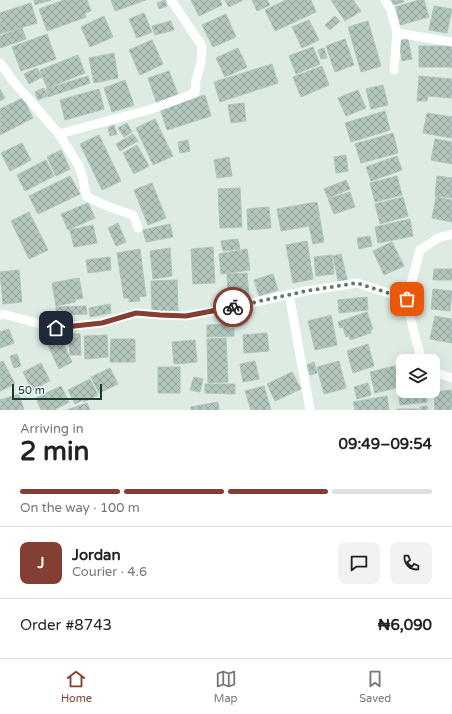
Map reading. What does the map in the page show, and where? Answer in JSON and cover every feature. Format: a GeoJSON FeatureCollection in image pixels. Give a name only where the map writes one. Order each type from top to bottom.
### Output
{"type":"FeatureCollection","features":[{"type":"Feature","properties":{"kind":"street"},"geometry":{"type":"LineString","coordinates":[[59,134],[152,109],[195,93],[196,80],[201,62],[202,46],[172,0]]}},
{"type":"Feature","properties":{"kind":"street"},"geometry":{"type":"LineString","coordinates":[[385,0],[391,10],[397,33],[394,70]]}},
{"type":"Feature","properties":{"kind":"street"},"geometry":{"type":"LineString","coordinates":[[397,33],[452,42]]}},
{"type":"Feature","properties":{"kind":"street"},"geometry":{"type":"LineString","coordinates":[[0,62],[13,81],[59,134],[79,166],[86,196],[104,205],[133,215],[138,228]]}},
{"type":"Feature","properties":{"kind":"street"},"geometry":{"type":"LineString","coordinates":[[420,354],[407,299],[420,250],[438,238],[452,234]]}},
{"type":"Feature","properties":{"kind":"street"},"geometry":{"type":"LineString","coordinates":[[0,315],[3,314],[56,328],[102,323],[136,313],[186,316],[289,294],[357,283],[407,299]]}},
{"type":"Feature","properties":{"kind":"street"},"geometry":{"type":"LineString","coordinates":[[289,294],[310,410]]}},
{"type":"Feature","properties":{"kind":"street"},"geometry":{"type":"LineString","coordinates":[[440,374],[452,378]]}},
{"type":"Feature","properties":{"kind":"building"},"geometry":{"type":"Polygon","coordinates":[[[34,0],[51,0],[35,5],[34,0]]]}},
{"type":"Feature","properties":{"kind":"building"},"geometry":{"type":"Polygon","coordinates":[[[64,0],[87,0],[91,11],[85,13],[86,17],[47,31],[39,9],[64,0]]]}},
{"type":"Feature","properties":{"kind":"building"},"geometry":{"type":"Polygon","coordinates":[[[111,0],[146,0],[115,11],[111,0]]]}},
{"type":"Feature","properties":{"kind":"building"},"geometry":{"type":"Polygon","coordinates":[[[165,0],[167,6],[159,9],[157,3],[165,0]]]}},
{"type":"Feature","properties":{"kind":"building"},"geometry":{"type":"Polygon","coordinates":[[[191,0],[220,0],[222,5],[199,16],[191,0]]]}},
{"type":"Feature","properties":{"kind":"building"},"geometry":{"type":"Polygon","coordinates":[[[225,0],[243,0],[229,7],[225,0]]]}},
{"type":"Feature","properties":{"kind":"building"},"geometry":{"type":"Polygon","coordinates":[[[252,0],[267,0],[270,5],[257,11],[252,0]]]}},
{"type":"Feature","properties":{"kind":"building"},"geometry":{"type":"Polygon","coordinates":[[[286,0],[311,0],[316,12],[275,31],[265,10],[286,0]]]}},
{"type":"Feature","properties":{"kind":"building"},"geometry":{"type":"Polygon","coordinates":[[[331,0],[353,0],[361,11],[345,21],[331,0]]]}},
{"type":"Feature","properties":{"kind":"building"},"geometry":{"type":"Polygon","coordinates":[[[391,0],[403,0],[404,2],[393,5],[391,0]]]}},
{"type":"Feature","properties":{"kind":"building"},"geometry":{"type":"Polygon","coordinates":[[[424,0],[429,17],[400,25],[395,7],[424,0]]]}},
{"type":"Feature","properties":{"kind":"building"},"geometry":{"type":"Polygon","coordinates":[[[31,3],[37,23],[0,34],[0,13],[31,3]]]}},
{"type":"Feature","properties":{"kind":"building"},"geometry":{"type":"Polygon","coordinates":[[[434,6],[452,9],[447,33],[429,30],[434,6]]]}},
{"type":"Feature","properties":{"kind":"building"},"geometry":{"type":"Polygon","coordinates":[[[144,13],[152,32],[137,38],[129,19],[144,13]]]}},
{"type":"Feature","properties":{"kind":"building"},"geometry":{"type":"Polygon","coordinates":[[[226,14],[236,37],[213,47],[202,25],[226,14]]]}},
{"type":"Feature","properties":{"kind":"building"},"geometry":{"type":"Polygon","coordinates":[[[104,16],[113,37],[90,47],[81,27],[104,16]]]}},
{"type":"Feature","properties":{"kind":"building"},"geometry":{"type":"Polygon","coordinates":[[[335,16],[340,21],[330,30],[325,25],[335,16]]]}},
{"type":"Feature","properties":{"kind":"building"},"geometry":{"type":"Polygon","coordinates":[[[309,20],[319,40],[302,48],[292,27],[309,20]]]}},
{"type":"Feature","properties":{"kind":"building"},"geometry":{"type":"Polygon","coordinates":[[[171,21],[174,30],[155,35],[152,26],[171,21]]]}},
{"type":"Feature","properties":{"kind":"building"},"geometry":{"type":"Polygon","coordinates":[[[368,21],[381,66],[361,72],[348,27],[368,21]]]}},
{"type":"Feature","properties":{"kind":"building"},"geometry":{"type":"Polygon","coordinates":[[[22,28],[26,39],[0,48],[0,36],[22,28]]]}},
{"type":"Feature","properties":{"kind":"building"},"geometry":{"type":"Polygon","coordinates":[[[47,34],[56,59],[21,71],[12,47],[47,34]]]}},
{"type":"Feature","properties":{"kind":"building"},"geometry":{"type":"Polygon","coordinates":[[[345,39],[354,65],[335,72],[326,46],[345,39]]]}},
{"type":"Feature","properties":{"kind":"building"},"geometry":{"type":"Polygon","coordinates":[[[408,39],[412,59],[402,61],[399,41],[408,39]]]}},
{"type":"Feature","properties":{"kind":"building"},"geometry":{"type":"Polygon","coordinates":[[[152,40],[163,64],[140,75],[129,50],[152,40]]]}},
{"type":"Feature","properties":{"kind":"building"},"geometry":{"type":"Polygon","coordinates":[[[419,46],[452,46],[452,67],[419,67],[419,46]]]}},
{"type":"Feature","properties":{"kind":"building"},"geometry":{"type":"Polygon","coordinates":[[[313,47],[320,64],[296,74],[289,56],[313,47]]]}},
{"type":"Feature","properties":{"kind":"building"},"geometry":{"type":"Polygon","coordinates":[[[238,48],[247,67],[225,77],[216,58],[238,48]]]}},
{"type":"Feature","properties":{"kind":"building"},"geometry":{"type":"Polygon","coordinates":[[[324,48],[327,58],[321,59],[318,50],[324,48]]]}},
{"type":"Feature","properties":{"kind":"building"},"geometry":{"type":"Polygon","coordinates":[[[114,53],[118,78],[94,83],[89,58],[114,53]]]}},
{"type":"Feature","properties":{"kind":"building"},"geometry":{"type":"Polygon","coordinates":[[[78,55],[85,73],[47,88],[40,70],[78,55]]]}},
{"type":"Feature","properties":{"kind":"building"},"geometry":{"type":"Polygon","coordinates":[[[272,64],[278,83],[220,102],[214,82],[272,64]]]}},
{"type":"Feature","properties":{"kind":"building"},"geometry":{"type":"Polygon","coordinates":[[[322,66],[329,85],[301,97],[293,77],[322,66]]]}},
{"type":"Feature","properties":{"kind":"building"},"geometry":{"type":"Polygon","coordinates":[[[37,68],[42,77],[29,84],[24,74],[37,68]]]}},
{"type":"Feature","properties":{"kind":"building"},"geometry":{"type":"Polygon","coordinates":[[[169,71],[179,97],[157,104],[148,78],[169,71]]]}},
{"type":"Feature","properties":{"kind":"building"},"geometry":{"type":"Polygon","coordinates":[[[88,76],[90,83],[48,97],[46,89],[88,76]]]}},
{"type":"Feature","properties":{"kind":"building"},"geometry":{"type":"Polygon","coordinates":[[[419,76],[452,79],[452,98],[428,96],[427,101],[417,101],[419,76]]]}},
{"type":"Feature","properties":{"kind":"building"},"geometry":{"type":"Polygon","coordinates":[[[125,80],[134,105],[112,112],[104,88],[125,80]]]}},
{"type":"Feature","properties":{"kind":"building"},"geometry":{"type":"Polygon","coordinates":[[[383,85],[388,105],[371,109],[366,89],[383,85]]]}},
{"type":"Feature","properties":{"kind":"building"},"geometry":{"type":"Polygon","coordinates":[[[44,88],[47,96],[38,100],[35,92],[44,88]]]}},
{"type":"Feature","properties":{"kind":"building"},"geometry":{"type":"Polygon","coordinates":[[[0,89],[5,98],[0,101],[0,89]]]}},
{"type":"Feature","properties":{"kind":"building"},"geometry":{"type":"Polygon","coordinates":[[[99,89],[104,109],[65,120],[60,100],[99,89]]]}},
{"type":"Feature","properties":{"kind":"building"},"geometry":{"type":"Polygon","coordinates":[[[358,90],[366,108],[346,116],[338,98],[358,90]]]}},
{"type":"Feature","properties":{"kind":"building"},"geometry":{"type":"Polygon","coordinates":[[[205,95],[211,116],[167,130],[160,108],[205,95]]]}},
{"type":"Feature","properties":{"kind":"building"},"geometry":{"type":"Polygon","coordinates":[[[23,98],[33,118],[0,135],[0,109],[23,98]]]}},
{"type":"Feature","properties":{"kind":"building"},"geometry":{"type":"Polygon","coordinates":[[[244,103],[246,121],[231,123],[228,105],[244,103]]]}},
{"type":"Feature","properties":{"kind":"building"},"geometry":{"type":"Polygon","coordinates":[[[385,111],[390,130],[351,142],[345,123],[385,111]]]}},
{"type":"Feature","properties":{"kind":"building"},"geometry":{"type":"Polygon","coordinates":[[[427,113],[452,117],[452,138],[423,133],[427,113]]]}},
{"type":"Feature","properties":{"kind":"building"},"geometry":{"type":"Polygon","coordinates":[[[155,119],[173,156],[153,165],[136,128],[155,119]]]}},
{"type":"Feature","properties":{"kind":"building"},"geometry":{"type":"Polygon","coordinates":[[[127,123],[132,132],[124,137],[118,128],[127,123]]]}},
{"type":"Feature","properties":{"kind":"building"},"geometry":{"type":"Polygon","coordinates":[[[114,125],[117,134],[110,136],[108,128],[114,125]]]}},
{"type":"Feature","properties":{"kind":"building"},"geometry":{"type":"Polygon","coordinates":[[[393,133],[398,153],[361,163],[355,144],[393,133]]]}},
{"type":"Feature","properties":{"kind":"building"},"geometry":{"type":"Polygon","coordinates":[[[133,134],[138,141],[120,151],[116,144],[133,134]]]}},
{"type":"Feature","properties":{"kind":"building"},"geometry":{"type":"Polygon","coordinates":[[[99,135],[121,181],[102,190],[80,144],[99,135]]]}},
{"type":"Feature","properties":{"kind":"building"},"geometry":{"type":"Polygon","coordinates":[[[435,139],[452,142],[452,164],[431,160],[435,139]]]}},
{"type":"Feature","properties":{"kind":"building"},"geometry":{"type":"Polygon","coordinates":[[[188,140],[190,151],[180,153],[178,142],[188,140]]]}},
{"type":"Feature","properties":{"kind":"building"},"geometry":{"type":"Polygon","coordinates":[[[22,143],[31,160],[10,171],[1,153],[22,143]]]}},
{"type":"Feature","properties":{"kind":"building"},"geometry":{"type":"Polygon","coordinates":[[[137,145],[149,166],[134,174],[123,153],[137,145]]]}},
{"type":"Feature","properties":{"kind":"building"},"geometry":{"type":"Polygon","coordinates":[[[61,150],[70,169],[56,176],[47,157],[61,150]]]}},
{"type":"Feature","properties":{"kind":"building"},"geometry":{"type":"Polygon","coordinates":[[[346,155],[348,171],[336,173],[334,157],[346,155]]]}},
{"type":"Feature","properties":{"kind":"building"},"geometry":{"type":"Polygon","coordinates":[[[397,156],[402,170],[371,181],[366,167],[397,156]]]}},
{"type":"Feature","properties":{"kind":"building"},"geometry":{"type":"Polygon","coordinates":[[[229,157],[232,176],[217,178],[214,160],[229,157]]]}},
{"type":"Feature","properties":{"kind":"building"},"geometry":{"type":"Polygon","coordinates":[[[46,160],[54,176],[25,191],[17,175],[46,160]]]}},
{"type":"Feature","properties":{"kind":"building"},"geometry":{"type":"Polygon","coordinates":[[[70,176],[80,194],[38,214],[29,196],[70,176]]]}},
{"type":"Feature","properties":{"kind":"building"},"geometry":{"type":"Polygon","coordinates":[[[397,176],[402,195],[375,202],[370,183],[397,176]]]}},
{"type":"Feature","properties":{"kind":"building"},"geometry":{"type":"Polygon","coordinates":[[[437,176],[452,178],[452,198],[435,196],[437,176]]]}},
{"type":"Feature","properties":{"kind":"building"},"geometry":{"type":"Polygon","coordinates":[[[346,180],[350,189],[328,198],[324,189],[346,180]]]}},
{"type":"Feature","properties":{"kind":"building"},"geometry":{"type":"Polygon","coordinates":[[[152,183],[166,218],[148,225],[134,190],[152,183]]]}},
{"type":"Feature","properties":{"kind":"building"},"geometry":{"type":"Polygon","coordinates":[[[240,188],[242,227],[220,228],[218,189],[240,188]]]}},
{"type":"Feature","properties":{"kind":"building"},"geometry":{"type":"Polygon","coordinates":[[[350,192],[355,207],[334,214],[328,199],[350,192]]]}},
{"type":"Feature","properties":{"kind":"building"},"geometry":{"type":"Polygon","coordinates":[[[403,197],[408,216],[380,224],[375,204],[403,197]]]}},
{"type":"Feature","properties":{"kind":"building"},"geometry":{"type":"Polygon","coordinates":[[[436,197],[452,200],[452,222],[432,218],[436,197]]]}},
{"type":"Feature","properties":{"kind":"building"},"geometry":{"type":"Polygon","coordinates":[[[317,202],[324,242],[313,244],[309,226],[281,231],[277,209],[317,202]]]}},
{"type":"Feature","properties":{"kind":"building"},"geometry":{"type":"Polygon","coordinates":[[[88,203],[95,218],[68,230],[61,214],[88,203]]]}},
{"type":"Feature","properties":{"kind":"building"},"geometry":{"type":"Polygon","coordinates":[[[269,207],[271,228],[248,230],[247,209],[269,207]]]}},
{"type":"Feature","properties":{"kind":"building"},"geometry":{"type":"Polygon","coordinates":[[[29,212],[48,250],[29,259],[11,221],[29,212]]]}},
{"type":"Feature","properties":{"kind":"building"},"geometry":{"type":"Polygon","coordinates":[[[410,219],[413,236],[378,243],[375,227],[410,219]]]}},
{"type":"Feature","properties":{"kind":"building"},"geometry":{"type":"Polygon","coordinates":[[[118,223],[126,242],[116,246],[108,228],[118,223]]]}},
{"type":"Feature","properties":{"kind":"building"},"geometry":{"type":"Polygon","coordinates":[[[170,224],[173,237],[146,242],[143,230],[170,224]]]}},
{"type":"Feature","properties":{"kind":"building"},"geometry":{"type":"Polygon","coordinates":[[[93,225],[97,243],[74,247],[70,230],[93,225]]]}},
{"type":"Feature","properties":{"kind":"building"},"geometry":{"type":"Polygon","coordinates":[[[370,236],[372,246],[359,249],[357,238],[370,236]]]}},
{"type":"Feature","properties":{"kind":"building"},"geometry":{"type":"Polygon","coordinates":[[[238,239],[240,249],[223,251],[221,241],[238,239]]]}},
{"type":"Feature","properties":{"kind":"building"},"geometry":{"type":"Polygon","coordinates":[[[307,241],[313,279],[293,283],[286,245],[307,241]]]}},
{"type":"Feature","properties":{"kind":"building"},"geometry":{"type":"Polygon","coordinates":[[[392,242],[404,266],[384,275],[373,251],[392,242]]]}},
{"type":"Feature","properties":{"kind":"building"},"geometry":{"type":"Polygon","coordinates":[[[213,247],[215,283],[193,284],[191,249],[213,247]]]}},
{"type":"Feature","properties":{"kind":"building"},"geometry":{"type":"Polygon","coordinates":[[[170,248],[172,276],[153,279],[150,251],[170,248]]]}},
{"type":"Feature","properties":{"kind":"building"},"geometry":{"type":"Polygon","coordinates":[[[140,249],[146,296],[139,297],[140,301],[129,302],[129,298],[124,298],[117,253],[140,249]]]}},
{"type":"Feature","properties":{"kind":"building"},"geometry":{"type":"Polygon","coordinates":[[[247,249],[250,270],[221,274],[219,254],[247,249]]]}},
{"type":"Feature","properties":{"kind":"building"},"geometry":{"type":"Polygon","coordinates":[[[341,254],[348,283],[339,285],[333,256],[341,254]]]}},
{"type":"Feature","properties":{"kind":"building"},"geometry":{"type":"Polygon","coordinates":[[[332,255],[334,274],[316,276],[314,257],[332,255]]]}},
{"type":"Feature","properties":{"kind":"building"},"geometry":{"type":"Polygon","coordinates":[[[110,257],[111,270],[88,273],[86,260],[110,257]]]}},
{"type":"Feature","properties":{"kind":"building"},"geometry":{"type":"Polygon","coordinates":[[[434,269],[452,269],[452,280],[433,280],[434,269]]]}},
{"type":"Feature","properties":{"kind":"building"},"geometry":{"type":"Polygon","coordinates":[[[19,270],[22,302],[3,304],[0,272],[19,270]]]}},
{"type":"Feature","properties":{"kind":"building"},"geometry":{"type":"Polygon","coordinates":[[[247,273],[249,296],[228,297],[227,274],[247,273]]]}},
{"type":"Feature","properties":{"kind":"building"},"geometry":{"type":"Polygon","coordinates":[[[273,274],[278,290],[259,296],[254,280],[273,274]]]}},
{"type":"Feature","properties":{"kind":"building"},"geometry":{"type":"Polygon","coordinates":[[[79,278],[83,298],[75,300],[75,302],[56,306],[52,283],[79,278]]]}},
{"type":"Feature","properties":{"kind":"building"},"geometry":{"type":"Polygon","coordinates":[[[177,280],[178,311],[152,312],[151,281],[177,280]]]}},
{"type":"Feature","properties":{"kind":"building"},"geometry":{"type":"Polygon","coordinates":[[[433,289],[452,291],[450,311],[431,309],[433,289]]]}},
{"type":"Feature","properties":{"kind":"building"},"geometry":{"type":"Polygon","coordinates":[[[367,297],[368,310],[339,313],[338,300],[367,297]]]}},
{"type":"Feature","properties":{"kind":"building"},"geometry":{"type":"Polygon","coordinates":[[[110,304],[111,313],[90,317],[89,308],[110,304]]]}},
{"type":"Feature","properties":{"kind":"building"},"geometry":{"type":"Polygon","coordinates":[[[86,306],[87,314],[56,315],[56,307],[86,306]]]}},
{"type":"Feature","properties":{"kind":"building"},"geometry":{"type":"Polygon","coordinates":[[[367,312],[373,329],[370,330],[371,333],[350,340],[349,336],[346,337],[343,327],[340,328],[338,322],[367,312]]]}},
{"type":"Feature","properties":{"kind":"building"},"geometry":{"type":"Polygon","coordinates":[[[331,315],[337,345],[315,350],[308,321],[331,315]]]}},
{"type":"Feature","properties":{"kind":"building"},"geometry":{"type":"Polygon","coordinates":[[[435,316],[452,319],[452,343],[430,339],[435,316]]]}},
{"type":"Feature","properties":{"kind":"building"},"geometry":{"type":"Polygon","coordinates":[[[229,324],[229,329],[234,328],[234,336],[207,337],[207,325],[229,324]]]}},
{"type":"Feature","properties":{"kind":"building"},"geometry":{"type":"Polygon","coordinates":[[[9,329],[14,343],[0,348],[0,332],[9,329]]]}},
{"type":"Feature","properties":{"kind":"building"},"geometry":{"type":"Polygon","coordinates":[[[267,333],[269,351],[244,353],[243,335],[267,333]]]}},
{"type":"Feature","properties":{"kind":"building"},"geometry":{"type":"Polygon","coordinates":[[[69,334],[80,334],[81,355],[70,355],[69,334]]]}},
{"type":"Feature","properties":{"kind":"building"},"geometry":{"type":"Polygon","coordinates":[[[107,335],[108,357],[85,359],[84,336],[107,335]]]}},
{"type":"Feature","properties":{"kind":"building"},"geometry":{"type":"Polygon","coordinates":[[[60,337],[72,362],[59,369],[47,343],[60,337]]]}},
{"type":"Feature","properties":{"kind":"building"},"geometry":{"type":"Polygon","coordinates":[[[226,338],[228,382],[208,383],[207,339],[226,338]]]}},
{"type":"Feature","properties":{"kind":"building"},"geometry":{"type":"Polygon","coordinates":[[[111,339],[135,339],[135,362],[110,362],[111,339]]]}},
{"type":"Feature","properties":{"kind":"building"},"geometry":{"type":"Polygon","coordinates":[[[195,340],[197,362],[174,364],[172,342],[195,340]]]}},
{"type":"Feature","properties":{"kind":"building"},"geometry":{"type":"Polygon","coordinates":[[[368,344],[374,366],[353,373],[347,351],[368,344]]]}},
{"type":"Feature","properties":{"kind":"building"},"geometry":{"type":"Polygon","coordinates":[[[17,354],[21,366],[14,368],[10,356],[17,354]]]}},
{"type":"Feature","properties":{"kind":"building"},"geometry":{"type":"Polygon","coordinates":[[[3,361],[15,384],[0,391],[0,362],[3,361]]]}},
{"type":"Feature","properties":{"kind":"building"},"geometry":{"type":"Polygon","coordinates":[[[255,361],[259,379],[243,382],[240,364],[255,361]]]}},
{"type":"Feature","properties":{"kind":"building"},"geometry":{"type":"Polygon","coordinates":[[[339,361],[346,388],[324,394],[317,367],[339,361]]]}},
{"type":"Feature","properties":{"kind":"building"},"geometry":{"type":"Polygon","coordinates":[[[314,362],[317,373],[310,375],[307,365],[314,362]]]}},
{"type":"Feature","properties":{"kind":"building"},"geometry":{"type":"Polygon","coordinates":[[[41,363],[50,381],[32,390],[23,372],[41,363]]]}},
{"type":"Feature","properties":{"kind":"building"},"geometry":{"type":"Polygon","coordinates":[[[396,366],[396,388],[375,393],[370,372],[396,366]]]}},
{"type":"Feature","properties":{"kind":"building"},"geometry":{"type":"Polygon","coordinates":[[[158,367],[180,367],[180,393],[158,393],[158,367]]]}},
{"type":"Feature","properties":{"kind":"building"},"geometry":{"type":"Polygon","coordinates":[[[110,368],[118,384],[99,393],[91,377],[110,368]]]}},
{"type":"Feature","properties":{"kind":"building"},"geometry":{"type":"Polygon","coordinates":[[[292,372],[301,389],[275,401],[267,384],[292,372]]]}},
{"type":"Feature","properties":{"kind":"building"},"geometry":{"type":"Polygon","coordinates":[[[194,377],[203,379],[200,392],[190,390],[194,377]]]}},
{"type":"Feature","properties":{"kind":"building"},"geometry":{"type":"Polygon","coordinates":[[[90,379],[98,395],[84,402],[83,400],[75,404],[68,390],[90,379]]]}},
{"type":"Feature","properties":{"kind":"building"},"geometry":{"type":"Polygon","coordinates":[[[368,383],[371,395],[357,399],[354,387],[368,383]]]}},
{"type":"Feature","properties":{"kind":"building"},"geometry":{"type":"Polygon","coordinates":[[[205,384],[235,384],[235,394],[205,393],[205,384]]]}},
{"type":"Feature","properties":{"kind":"building"},"geometry":{"type":"Polygon","coordinates":[[[61,386],[69,402],[54,410],[41,410],[36,398],[61,386]]]}},
{"type":"Feature","properties":{"kind":"building"},"geometry":{"type":"Polygon","coordinates":[[[264,386],[271,410],[251,410],[245,391],[264,386]]]}},
{"type":"Feature","properties":{"kind":"building"},"geometry":{"type":"Polygon","coordinates":[[[452,390],[452,410],[435,410],[434,398],[440,398],[440,391],[452,390]]]}},
{"type":"Feature","properties":{"kind":"building"},"geometry":{"type":"Polygon","coordinates":[[[19,394],[24,410],[0,410],[0,400],[19,394]]]}},
{"type":"Feature","properties":{"kind":"building"},"geometry":{"type":"Polygon","coordinates":[[[387,396],[389,410],[355,410],[353,402],[387,396]]]}},
{"type":"Feature","properties":{"kind":"building"},"geometry":{"type":"Polygon","coordinates":[[[399,398],[427,398],[427,402],[400,405],[399,398]]]}},
{"type":"Feature","properties":{"kind":"building"},"geometry":{"type":"Polygon","coordinates":[[[218,402],[219,410],[191,410],[191,407],[218,402]]]}},
{"type":"Feature","properties":{"kind":"building"},"geometry":{"type":"Polygon","coordinates":[[[87,403],[90,410],[67,410],[87,403]]]}},
{"type":"Feature","properties":{"kind":"building"},"geometry":{"type":"Polygon","coordinates":[[[427,406],[428,410],[420,410],[420,407],[427,406]]]}},
{"type":"Feature","properties":{"kind":"building"},"geometry":{"type":"Polygon","coordinates":[[[418,409],[418,410],[397,410],[418,409]]]}},
{"type":"Feature","properties":{"kind":"way so far"},"geometry":{"type":"LineString","coordinates":[[233,307],[306,291],[357,283],[407,299]]}},
{"type":"Feature","properties":{"kind":"route"},"geometry":{"type":"LineString","coordinates":[[56,328],[102,323],[136,313],[186,316],[233,307]]}}]}
